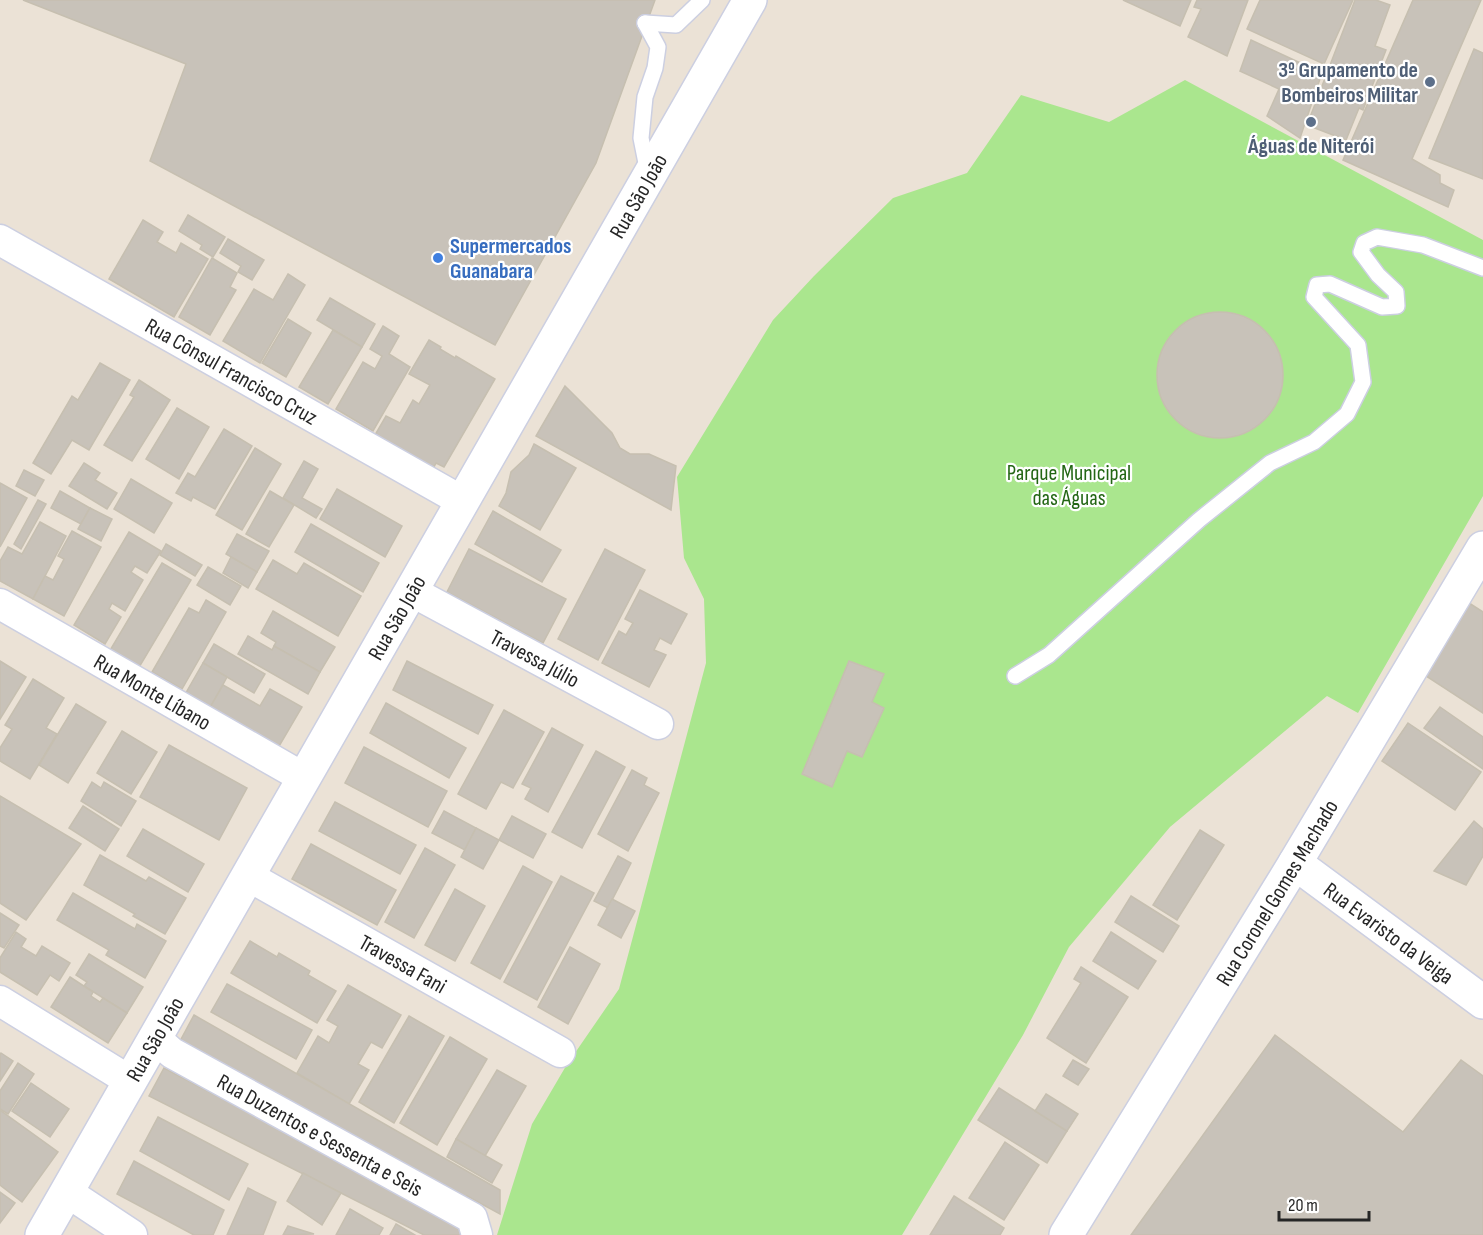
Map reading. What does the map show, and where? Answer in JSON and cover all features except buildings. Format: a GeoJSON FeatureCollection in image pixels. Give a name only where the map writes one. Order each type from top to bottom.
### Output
{"type":"FeatureCollection","features":[{"type":"Feature","properties":{"kind":"street","name":"Rua São João"},"geometry":{"type":"LineString","coordinates":[[42,1235],[750,0]]}},
{"type":"Feature","properties":{"kind":"street","name":"Rua Cônsul Francisco Cruz"},"geometry":{"type":"LineString","coordinates":[[0,240],[462,501]]}},
{"type":"Feature","properties":{"kind":"street","name":"Rua Coronel Gomes Machado"},"geometry":{"type":"LineString","coordinates":[[1065,1235],[1295,863],[1483,548]]}},
{"type":"Feature","properties":{"kind":"street","name":"Travessa Júlio"},"geometry":{"type":"LineString","coordinates":[[411,591],[658,724]]}},
{"type":"Feature","properties":{"kind":"street","name":"Rua Monte Líbano"},"geometry":{"type":"LineString","coordinates":[[0,604],[304,778]]}},
{"type":"Feature","properties":{"kind":"street","name":"Rua Evaristo da Veiga"},"geometry":{"type":"LineString","coordinates":[[1295,863],[1483,1002]]}},
{"type":"Feature","properties":{"kind":"street","name":"Travessa Fani"},"geometry":{"type":"LineString","coordinates":[[248,876],[560,1052]]}},
{"type":"Feature","properties":{"kind":"street"},"geometry":{"type":"LineString","coordinates":[[0,1001],[130,1081]]}},
{"type":"Feature","properties":{"kind":"street","name":"Rua Duzentos e Sessenta e Seis"},"geometry":{"type":"LineString","coordinates":[[155,1038],[172,1053],[472,1218],[477,1235]]}},
{"type":"Feature","properties":{"kind":"street"},"geometry":{"type":"LineString","coordinates":[[67,1192],[132,1235]]}},
{"type":"Feature","properties":{"kind":"lane"},"geometry":{"type":"LineString","coordinates":[[649,177],[640,138],[645,97],[655,68],[658,47],[645,23],[676,25],[702,0]]}},
{"type":"Feature","properties":{"kind":"lane"},"geometry":{"type":"LineString","coordinates":[[1015,676],[1049,655],[1199,520],[1270,463],[1314,442],[1347,414],[1363,382],[1358,345],[1314,297],[1317,285],[1330,284],[1382,307],[1397,306],[1396,292],[1378,275],[1361,252],[1364,243],[1377,237],[1423,245],[1483,268]]}},
{"type":"Feature","properties":{"kind":"green space","name":"Parque Municipal das Águas"},"geometry":{"type":"Polygon","coordinates":[[[1185,80],[1483,240],[1483,496],[1358,713],[1327,696],[1170,827],[1069,947],[1023,1035],[902,1235],[497,1235],[532,1124],[566,1066],[619,989],[706,663],[704,599],[684,558],[677,477],[773,320],[893,198],[967,173],[1021,95],[1109,122],[1185,80]]]}},
{"type":"Feature","properties":{"kind":"place","name":"3º Grupamento de Bombeiros Militar"},"geometry":{"type":"Point","coordinates":[1430,82]}},
{"type":"Feature","properties":{"kind":"place","name":"Águas de Niterói"},"geometry":{"type":"Point","coordinates":[1311,122]}},
{"type":"Feature","properties":{"kind":"place","name":"Supermercados Guanabara"},"geometry":{"type":"Point","coordinates":[438,258]}}]}
